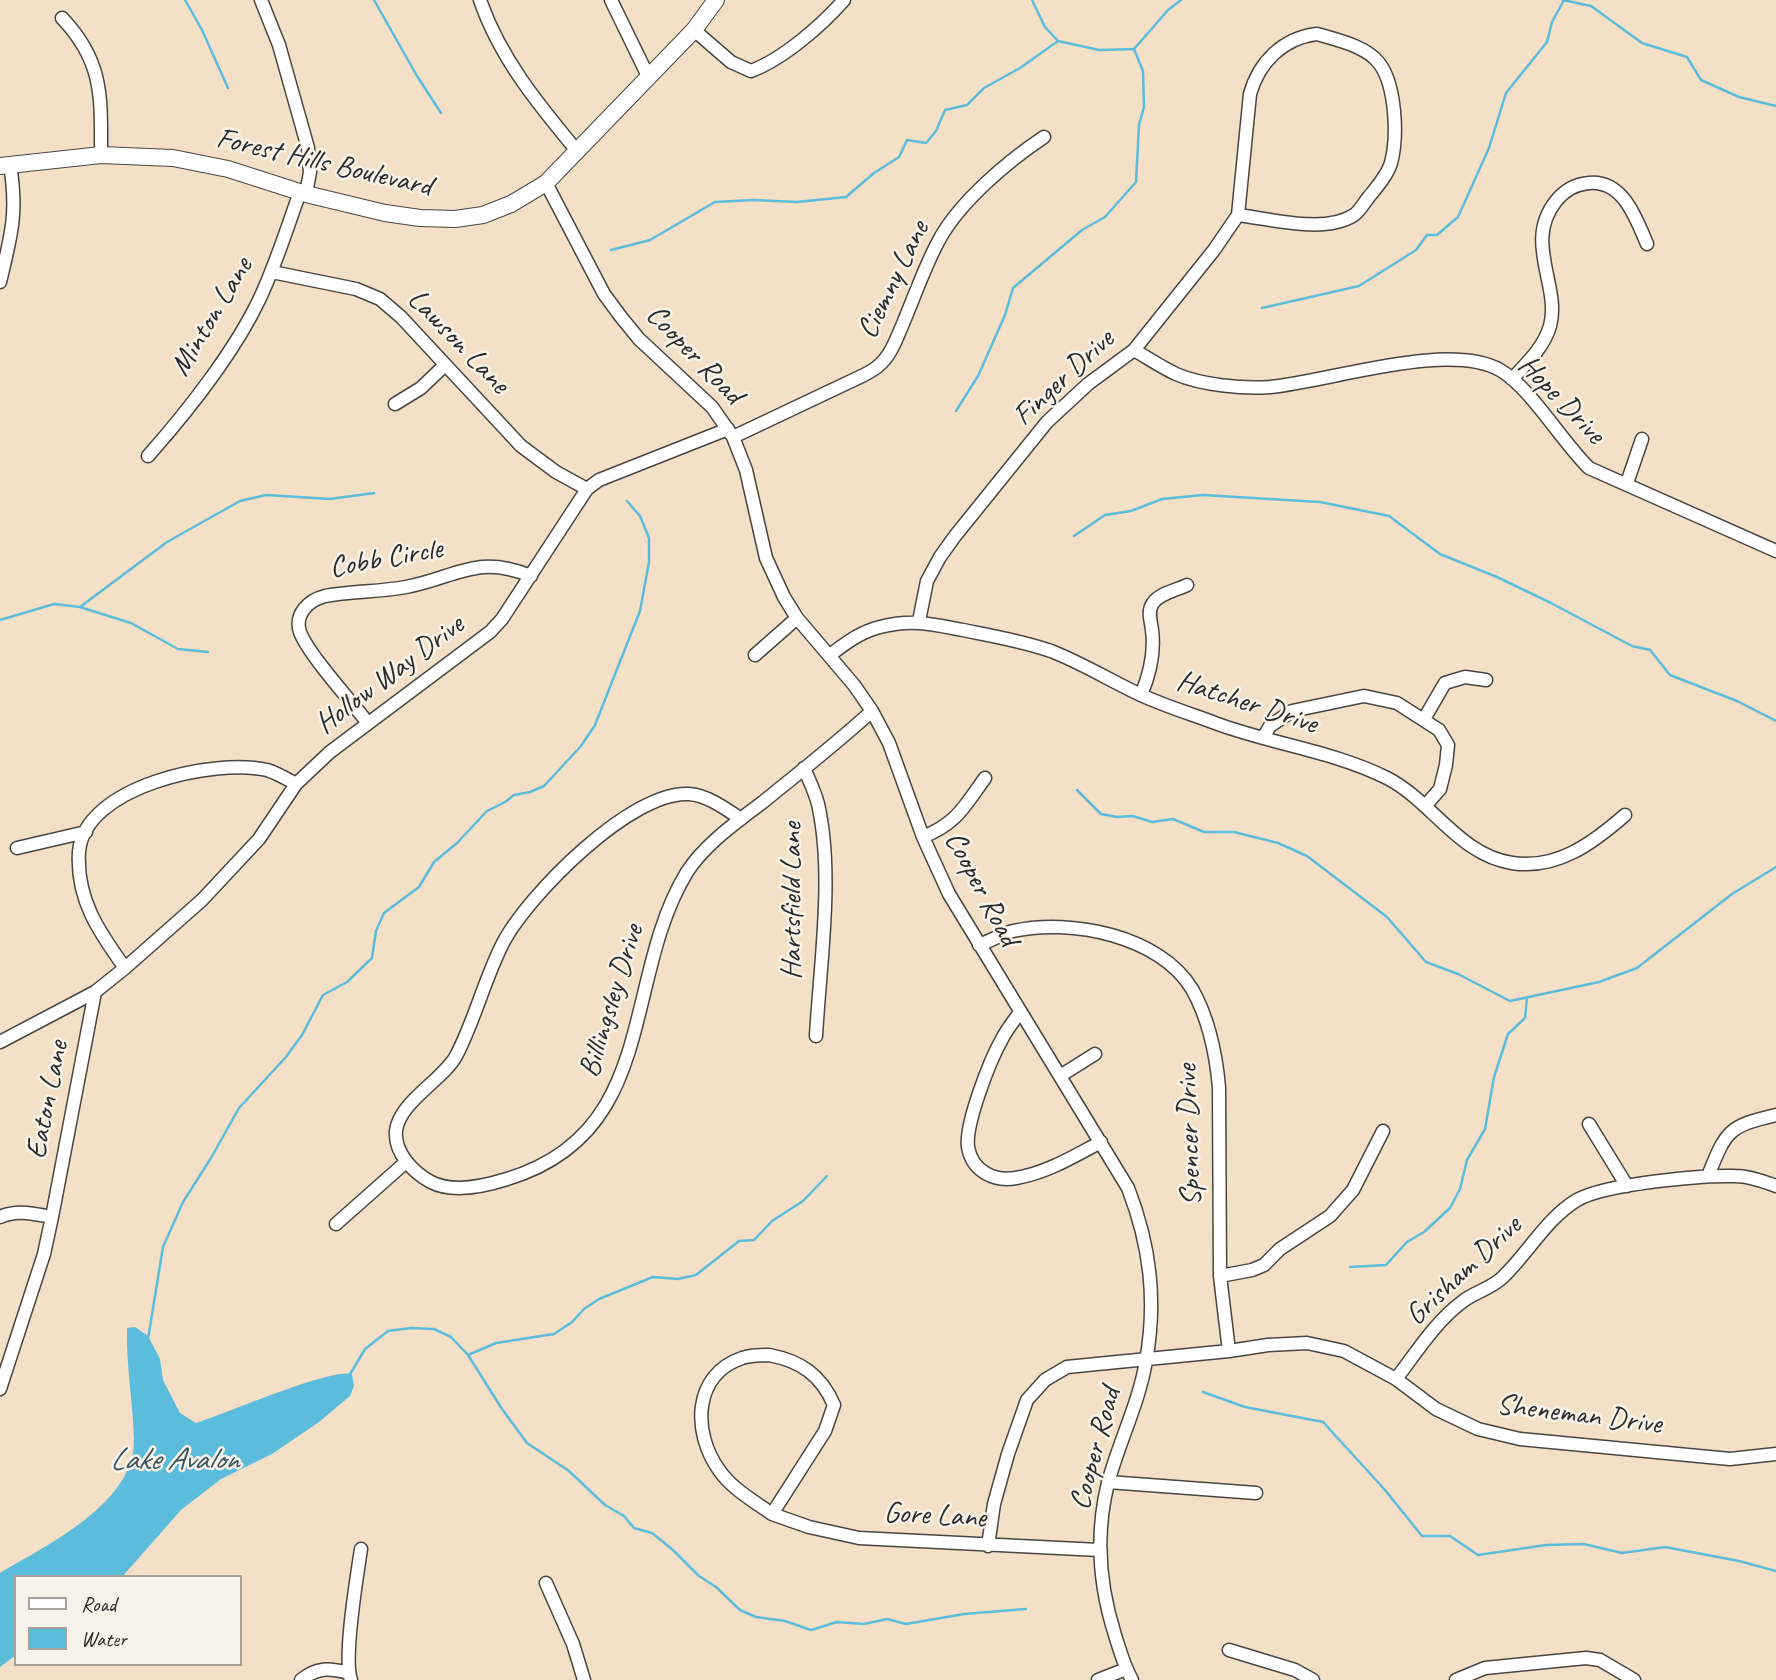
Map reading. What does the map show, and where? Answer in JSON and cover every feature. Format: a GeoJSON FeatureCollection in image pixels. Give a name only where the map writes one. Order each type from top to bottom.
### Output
{"type":"FeatureCollection","features":[{"type":"Feature","properties":{"kind":"main road","name":"Forest Hills Boulevard"},"geometry":{"type":"LineString","coordinates":[[5,166],[101,155],[173,158],[228,169],[303,193],[385,213],[455,219],[483,215],[545,183],[694,30],[716,0]]}},
{"type":"Feature","properties":{"kind":"street","name":"Minton Lane"},"geometry":{"type":"LineString","coordinates":[[148,456],[207,382],[259,302],[310,172],[308,148],[278,45],[261,0]]}},
{"type":"Feature","properties":{"kind":"street"},"geometry":{"type":"LineString","coordinates":[[480,0],[511,64],[532,97],[577,152]]}},
{"type":"Feature","properties":{"kind":"street"},"geometry":{"type":"LineString","coordinates":[[611,0],[648,76]]}},
{"type":"Feature","properties":{"kind":"street"},"geometry":{"type":"LineString","coordinates":[[694,30],[731,62],[751,71],[764,66],[819,25],[844,0]]}},
{"type":"Feature","properties":{"kind":"street"},"geometry":{"type":"LineString","coordinates":[[62,18],[78,35],[97,76],[101,155]]}},
{"type":"Feature","properties":{"kind":"street"},"geometry":{"type":"LineString","coordinates":[[1317,34],[1345,42],[1370,55],[1379,63],[1385,75],[1394,105],[1394,142],[1391,165],[1354,215],[1321,226],[1238,215],[1250,94],[1253,82],[1266,61],[1292,40],[1317,34]]}},
{"type":"Feature","properties":{"kind":"street","name":"Ciemny Lane"},"geometry":{"type":"LineString","coordinates":[[731,433],[864,375],[880,364],[895,342],[938,240],[976,195],[1044,137]]}},
{"type":"Feature","properties":{"kind":"street"},"geometry":{"type":"LineString","coordinates":[[0,282],[13,225],[15,196],[5,166]]}},
{"type":"Feature","properties":{"kind":"street"},"geometry":{"type":"LineString","coordinates":[[1512,379],[1533,357],[1550,327],[1552,314],[1543,255],[1543,233],[1548,215],[1556,201],[1567,190],[1600,182],[1626,201],[1647,244]]}},
{"type":"Feature","properties":{"kind":"street","name":"Cooper Road"},"geometry":{"type":"LineString","coordinates":[[545,183],[604,294],[621,317],[644,344],[712,407],[731,433],[746,470],[766,558],[784,597],[797,618],[830,655],[873,711],[888,743],[923,837],[949,894],[1128,1188],[1145,1237],[1151,1282],[1147,1360],[1108,1482],[1098,1550],[1107,1609],[1129,1674]]}},
{"type":"Feature","properties":{"kind":"street","name":"Finger Drive"},"geometry":{"type":"LineString","coordinates":[[919,621],[927,581],[955,536],[1047,422],[1088,384],[1134,350],[1214,250],[1238,215]]}},
{"type":"Feature","properties":{"kind":"street","name":"Lawson Lane"},"geometry":{"type":"LineString","coordinates":[[272,272],[356,289],[380,299],[401,317],[521,446],[556,472],[587,489]]}},
{"type":"Feature","properties":{"kind":"street","name":"Hope Drive"},"geometry":{"type":"LineString","coordinates":[[1134,350],[1176,374],[1219,384],[1268,387],[1451,358],[1484,363],[1512,379],[1589,468],[1776,551]]}},
{"type":"Feature","properties":{"kind":"street"},"geometry":{"type":"LineString","coordinates":[[395,404],[421,388],[445,365]]}},
{"type":"Feature","properties":{"kind":"street","name":"Hollow Way Drive"},"geometry":{"type":"LineString","coordinates":[[0,1042],[95,992],[125,968],[202,900],[259,839],[296,783],[367,722],[387,710],[490,632],[502,620],[587,489],[599,480],[731,433]]}},
{"type":"Feature","properties":{"kind":"street"},"geometry":{"type":"LineString","coordinates":[[1627,483],[1642,439]]}},
{"type":"Feature","properties":{"kind":"street","name":"Cobb Circle"},"geometry":{"type":"LineString","coordinates":[[367,722],[300,632],[301,613],[307,605],[325,596],[406,587],[484,566],[509,567],[531,576]]}},
{"type":"Feature","properties":{"kind":"street"},"geometry":{"type":"LineString","coordinates":[[1141,695],[1150,674],[1154,643],[1149,611],[1160,597],[1187,585]]}},
{"type":"Feature","properties":{"kind":"street"},"geometry":{"type":"LineString","coordinates":[[755,655],[797,618]]}},
{"type":"Feature","properties":{"kind":"street","name":"Hatcher Drive"},"geometry":{"type":"LineString","coordinates":[[830,655],[853,637],[878,627],[919,621],[1041,648],[1074,661],[1141,695],[1228,728],[1319,754],[1387,778],[1426,805],[1468,843],[1498,860],[1514,863],[1555,861],[1598,838],[1625,815]]}},
{"type":"Feature","properties":{"kind":"street"},"geometry":{"type":"LineString","coordinates":[[1424,719],[1445,683],[1465,677],[1486,680]]}},
{"type":"Feature","properties":{"kind":"street"},"geometry":{"type":"LineString","coordinates":[[1263,738],[1270,726],[1292,711],[1364,696],[1397,703],[1439,730],[1448,745],[1447,765],[1440,789],[1426,805]]}},
{"type":"Feature","properties":{"kind":"street","name":"Billingsley Drive"},"geometry":{"type":"LineString","coordinates":[[406,1162],[434,1183],[449,1187],[490,1184],[537,1168],[578,1140],[604,1108],[620,1079],[638,1025],[651,965],[668,908],[688,870],[702,853],[741,819],[873,711]]}},
{"type":"Feature","properties":{"kind":"street"},"geometry":{"type":"LineString","coordinates":[[125,968],[89,914],[80,870],[79,850],[86,832],[105,806],[124,795],[191,771],[252,768],[269,771],[296,783]]}},
{"type":"Feature","properties":{"kind":"street","name":"Hartsfield Lane"},"geometry":{"type":"LineString","coordinates":[[804,768],[818,802],[824,841],[824,898],[816,1036]]}},
{"type":"Feature","properties":{"kind":"street"},"geometry":{"type":"LineString","coordinates":[[923,837],[943,829],[957,817],[985,778]]}},
{"type":"Feature","properties":{"kind":"street"},"geometry":{"type":"LineString","coordinates":[[336,1224],[406,1162],[398,1145],[396,1130],[405,1111],[454,1060],[490,969],[505,940],[520,917],[558,872],[632,813],[660,800],[681,794],[693,794],[741,819]]}},
{"type":"Feature","properties":{"kind":"street"},"geometry":{"type":"LineString","coordinates":[[17,848],[86,832]]}},
{"type":"Feature","properties":{"kind":"street","name":"Spencer Drive"},"geometry":{"type":"LineString","coordinates":[[979,946],[1011,931],[1038,927],[1104,933],[1138,943],[1169,962],[1191,987],[1202,1009],[1212,1040],[1219,1087],[1220,1276],[1229,1351]]}},
{"type":"Feature","properties":{"kind":"street","name":"Eaton Lane"},"geometry":{"type":"LineString","coordinates":[[0,1390],[44,1254],[95,992]]}},
{"type":"Feature","properties":{"kind":"street"},"geometry":{"type":"LineString","coordinates":[[1020,1012],[995,1052],[973,1113],[968,1146],[973,1162],[990,1177],[1014,1179],[1048,1169],[1101,1142]]}},
{"type":"Feature","properties":{"kind":"street"},"geometry":{"type":"LineString","coordinates":[[1060,1076],[1096,1054]]}},
{"type":"Feature","properties":{"kind":"street"},"geometry":{"type":"LineString","coordinates":[[1708,1176],[1724,1140],[1739,1125],[1776,1115]]}},
{"type":"Feature","properties":{"kind":"street"},"geometry":{"type":"LineString","coordinates":[[1589,1124],[1628,1186]]}},
{"type":"Feature","properties":{"kind":"street"},"geometry":{"type":"LineString","coordinates":[[1220,1276],[1264,1265],[1280,1249],[1331,1216],[1353,1189],[1383,1131]]}},
{"type":"Feature","properties":{"kind":"street","name":"Grisham Drive"},"geometry":{"type":"LineString","coordinates":[[1396,1379],[1452,1310],[1501,1279],[1562,1211],[1577,1200],[1594,1192],[1708,1176],[1737,1176],[1776,1186]]}},
{"type":"Feature","properties":{"kind":"street"},"geometry":{"type":"LineString","coordinates":[[0,1217],[21,1212],[52,1217]]}},
{"type":"Feature","properties":{"kind":"street","name":"Sheneman Drive"},"geometry":{"type":"LineString","coordinates":[[988,1546],[1007,1454],[1027,1401],[1045,1380],[1067,1367],[1307,1343],[1344,1351],[1396,1379],[1436,1409],[1478,1429],[1520,1439],[1730,1459],[1776,1454]]}},
{"type":"Feature","properties":{"kind":"street","name":"Gore Lane"},"geometry":{"type":"LineString","coordinates":[[772,1514],[825,1431],[834,1405],[827,1391],[805,1366],[769,1355],[746,1356],[718,1371],[704,1397],[700,1427],[710,1457],[720,1472],[733,1486],[772,1514],[809,1527],[859,1538],[1098,1550]]}},
{"type":"Feature","properties":{"kind":"street"},"geometry":{"type":"LineString","coordinates":[[1108,1482],[1256,1493]]}},
{"type":"Feature","properties":{"kind":"street"},"geometry":{"type":"LineString","coordinates":[[301,1680],[311,1672],[330,1668],[350,1676],[361,1549]]}},
{"type":"Feature","properties":{"kind":"street"},"geometry":{"type":"LineString","coordinates":[[546,1583],[573,1644],[584,1680]]}},
{"type":"Feature","properties":{"kind":"street"},"geometry":{"type":"LineString","coordinates":[[1229,1650],[1295,1670],[1313,1680]]}},
{"type":"Feature","properties":{"kind":"street"},"geometry":{"type":"LineString","coordinates":[[1456,1680],[1485,1668],[1586,1658],[1600,1660],[1634,1680]]}},
{"type":"Feature","properties":{"kind":"street"},"geometry":{"type":"LineString","coordinates":[[1098,1680],[1129,1674]]}},
{"type":"Feature","properties":{"kind":"water","name":"Lake Avalon"},"geometry":{"type":"Polygon","coordinates":[[[135,1327],[148,1336],[160,1359],[163,1380],[180,1413],[196,1423],[322,1378],[352,1374],[354,1386],[350,1396],[319,1422],[272,1454],[221,1479],[181,1510],[124,1575],[14,1575],[14,1656],[0,1667],[0,1573],[85,1520],[120,1483],[130,1463],[134,1440],[127,1328],[135,1327]]]}},
{"type":"Feature","properties":{"kind":"waterway"},"geometry":{"type":"LineString","coordinates":[[185,0],[202,30],[228,88]]}},
{"type":"Feature","properties":{"kind":"waterway"},"geometry":{"type":"LineString","coordinates":[[374,0],[441,113]]}},
{"type":"Feature","properties":{"kind":"waterway"},"geometry":{"type":"LineString","coordinates":[[1032,0],[1045,27],[1058,41]]}},
{"type":"Feature","properties":{"kind":"waterway"},"geometry":{"type":"LineString","coordinates":[[611,250],[650,240],[715,202],[797,202],[846,197],[874,173],[899,157],[907,140],[926,143],[936,131],[945,110],[967,105],[984,88],[1020,68],[1058,41],[1099,50],[1134,49],[1168,10],[1181,0]]}},
{"type":"Feature","properties":{"kind":"waterway"},"geometry":{"type":"LineString","coordinates":[[1563,0],[1591,6],[1642,43],[1687,57],[1701,80],[1739,97],[1776,106]]}},
{"type":"Feature","properties":{"kind":"waterway"},"geometry":{"type":"LineString","coordinates":[[1262,308],[1359,286],[1416,250],[1427,235],[1437,235],[1458,217],[1489,148],[1506,93],[1547,42],[1552,22],[1564,0]]}},
{"type":"Feature","properties":{"kind":"waterway"},"geometry":{"type":"LineString","coordinates":[[956,411],[978,376],[1005,315],[1013,288],[1082,230],[1105,217],[1136,182],[1139,125],[1144,107],[1143,71],[1134,49]]}},
{"type":"Feature","properties":{"kind":"waterway"},"geometry":{"type":"LineString","coordinates":[[0,620],[54,604],[80,607],[167,542],[240,501],[266,495],[330,499],[374,493]]}},
{"type":"Feature","properties":{"kind":"waterway"},"geometry":{"type":"LineString","coordinates":[[1074,536],[1105,515],[1131,511],[1162,499],[1203,495],[1320,502],[1389,516],[1440,554],[1497,577],[1632,646],[1650,650],[1670,675],[1737,701],[1776,721]]}},
{"type":"Feature","properties":{"kind":"waterway"},"geometry":{"type":"LineString","coordinates":[[148,1339],[163,1247],[183,1202],[239,1108],[286,1057],[302,1035],[323,995],[347,982],[372,958],[376,931],[384,913],[419,887],[434,862],[457,843],[487,811],[514,795],[544,786],[581,746],[595,725],[640,611],[649,562],[649,538],[640,516],[627,501]]}},
{"type":"Feature","properties":{"kind":"waterway"},"geometry":{"type":"LineString","coordinates":[[80,607],[131,623],[178,649],[208,652]]}},
{"type":"Feature","properties":{"kind":"waterway"},"geometry":{"type":"LineString","coordinates":[[1077,790],[1101,814],[1133,816],[1152,822],[1173,819],[1204,832],[1234,832],[1278,843],[1307,856],[1387,917],[1426,962],[1458,974],[1510,1001],[1599,982],[1637,968],[1732,894],[1776,867]]}},
{"type":"Feature","properties":{"kind":"waterway"},"geometry":{"type":"LineString","coordinates":[[1350,1267],[1386,1265],[1407,1242],[1424,1232],[1450,1208],[1460,1189],[1467,1160],[1485,1129],[1494,1077],[1508,1034],[1525,1018],[1527,998]]}},
{"type":"Feature","properties":{"kind":"waterway"},"geometry":{"type":"LineString","coordinates":[[468,1355],[496,1343],[554,1334],[599,1299],[653,1277],[678,1279],[696,1275],[739,1241],[754,1240],[772,1221],[803,1201],[827,1176]]}},
{"type":"Feature","properties":{"kind":"waterway"},"geometry":{"type":"LineString","coordinates":[[349,1376],[365,1349],[388,1331],[434,1329],[451,1337],[468,1355],[527,1443],[569,1471],[605,1505],[624,1516],[634,1528],[652,1533],[740,1610],[756,1617],[785,1621],[811,1630],[837,1622],[864,1624],[887,1619],[906,1624],[964,1614],[1026,1609]]}},
{"type":"Feature","properties":{"kind":"waterway"},"geometry":{"type":"LineString","coordinates":[[1203,1392],[1245,1407],[1323,1422],[1385,1490],[1422,1536],[1450,1536],[1478,1555],[1546,1545],[1584,1544],[1622,1553],[1665,1547],[1776,1571]]}}]}
